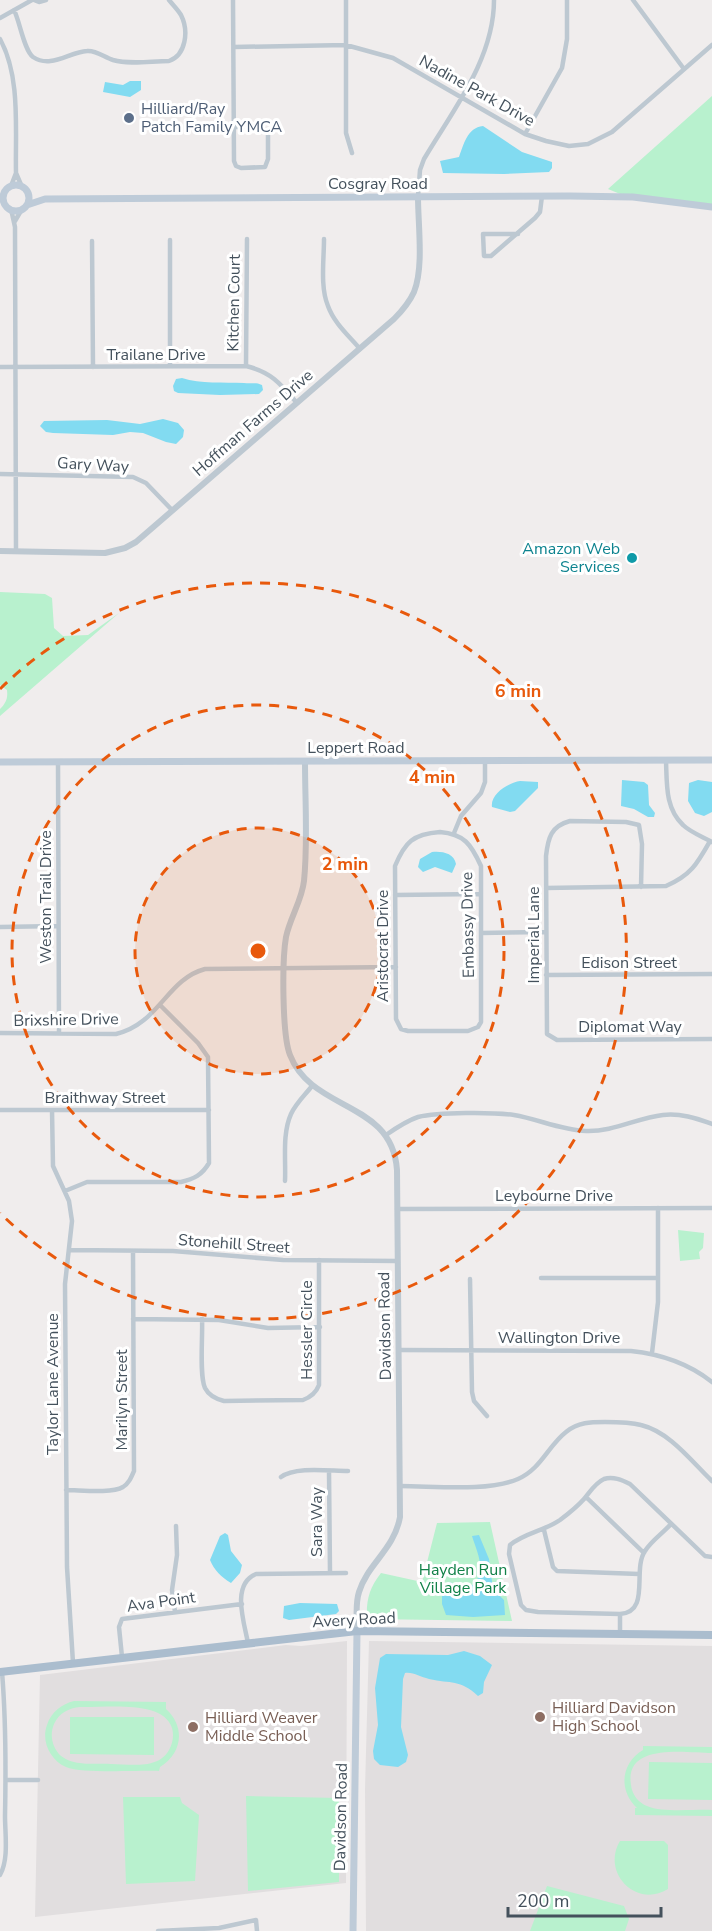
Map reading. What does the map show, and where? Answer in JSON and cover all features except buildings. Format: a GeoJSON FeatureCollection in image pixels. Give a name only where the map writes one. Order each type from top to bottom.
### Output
{"type":"FeatureCollection","features":[{"type":"Feature","properties":{"kind":"main road","name":"Cosgray Road"},"geometry":{"type":"LineString","coordinates":[[5,190],[25,189],[45,199]]}},
{"type":"Feature","properties":{"kind":"main road"},"geometry":{"type":"LineString","coordinates":[[25,189],[29,198],[25,207]]}},
{"type":"Feature","properties":{"kind":"main road"},"geometry":{"type":"LineString","coordinates":[[5,190],[3,199],[5,206]]}},
{"type":"Feature","properties":{"kind":"main road","name":"Cosgray Road"},"geometry":{"type":"LineString","coordinates":[[5,206],[25,207],[45,199],[542,196],[633,197],[712,207]]}},
{"type":"Feature","properties":{"kind":"main road","name":"Leppert Road"},"geometry":{"type":"LineString","coordinates":[[0,762],[712,760]]}},
{"type":"Feature","properties":{"kind":"main road","name":"Avery Road"},"geometry":{"type":"LineString","coordinates":[[1,1672],[357,1631],[712,1635]]}},
{"type":"Feature","properties":{"kind":"main road","name":"Davidson Road"},"geometry":{"type":"LineString","coordinates":[[353,1931],[357,1631]]}},
{"type":"Feature","properties":{"kind":"street"},"geometry":{"type":"LineString","coordinates":[[0,18],[33,0],[39,2],[46,0]]}},
{"type":"Feature","properties":{"kind":"street"},"geometry":{"type":"LineString","coordinates":[[14,10],[21,24],[25,46],[36,58],[57,60],[85,51],[101,54],[114,60],[169,61],[176,58],[183,50],[184,31],[182,17],[169,0]]}},
{"type":"Feature","properties":{"kind":"street"},"geometry":{"type":"LineString","coordinates":[[233,0],[234,128],[236,166],[241,168],[265,167],[268,159],[268,132],[265,128],[234,128]]}},
{"type":"Feature","properties":{"kind":"street"},"geometry":{"type":"LineString","coordinates":[[346,0],[346,133],[352,153]]}},
{"type":"Feature","properties":{"kind":"street"},"geometry":{"type":"LineString","coordinates":[[418,197],[420,170],[481,62],[488,43],[494,0]]}},
{"type":"Feature","properties":{"kind":"street"},"geometry":{"type":"LineString","coordinates":[[525,134],[562,68],[567,39],[567,0]]}},
{"type":"Feature","properties":{"kind":"street"},"geometry":{"type":"LineString","coordinates":[[633,0],[684,69]]}},
{"type":"Feature","properties":{"kind":"street"},"geometry":{"type":"LineString","coordinates":[[0,39],[14,75],[16,173],[25,189]]}},
{"type":"Feature","properties":{"kind":"street","name":"Nadine Park Drive"},"geometry":{"type":"LineString","coordinates":[[234,47],[346,45],[393,58],[525,134],[569,146],[588,144],[612,132],[712,45]]}},
{"type":"Feature","properties":{"kind":"street"},"geometry":{"type":"LineString","coordinates":[[5,190],[16,173]]}},
{"type":"Feature","properties":{"kind":"street"},"geometry":{"type":"LineString","coordinates":[[518,234],[483,234],[484,256],[491,256],[518,234],[540,212],[542,196]]}},
{"type":"Feature","properties":{"kind":"street","name":"Hoffman Farms Drive"},"geometry":{"type":"LineString","coordinates":[[0,551],[105,553],[125,549],[172,510],[360,349],[405,307],[414,292],[418,275],[418,197]]}},
{"type":"Feature","properties":{"kind":"street"},"geometry":{"type":"LineString","coordinates":[[5,206],[15,221],[15,552]]}},
{"type":"Feature","properties":{"kind":"street"},"geometry":{"type":"LineString","coordinates":[[15,221],[25,207]]}},
{"type":"Feature","properties":{"kind":"street","name":"Kitchen Court"},"geometry":{"type":"LineString","coordinates":[[246,366],[247,239]]}},
{"type":"Feature","properties":{"kind":"street"},"geometry":{"type":"LineString","coordinates":[[324,239],[327,304],[333,317],[360,349]]}},
{"type":"Feature","properties":{"kind":"street"},"geometry":{"type":"LineString","coordinates":[[170,240],[170,366]]}},
{"type":"Feature","properties":{"kind":"street"},"geometry":{"type":"LineString","coordinates":[[92,241],[93,367]]}},
{"type":"Feature","properties":{"kind":"street","name":"Trailane Drive"},"geometry":{"type":"LineString","coordinates":[[0,367],[246,366],[263,370],[279,382],[297,403]]}},
{"type":"Feature","properties":{"kind":"street","name":"Gary Way"},"geometry":{"type":"LineString","coordinates":[[0,474],[133,477],[146,483],[172,510]]}},
{"type":"Feature","properties":{"kind":"street"},"geometry":{"type":"LineString","coordinates":[[454,833],[462,816],[481,793],[485,782],[485,761]]}},
{"type":"Feature","properties":{"kind":"street"},"geometry":{"type":"LineString","coordinates":[[546,888],[666,886],[681,879],[692,870],[711,842],[684,826],[675,815],[669,803],[666,761]]}},
{"type":"Feature","properties":{"kind":"street","name":"Weston Trail Drive"},"geometry":{"type":"LineString","coordinates":[[58,762],[59,1033]]}},
{"type":"Feature","properties":{"kind":"street","name":"Davidson Road"},"geometry":{"type":"LineString","coordinates":[[305,762],[304,880],[286,938],[286,1043],[292,1062],[312,1086],[363,1114],[386,1135],[396,1162],[400,1517],[391,1544],[360,1588],[357,1600],[357,1631]]}},
{"type":"Feature","properties":{"kind":"street","name":"Imperial Lane"},"geometry":{"type":"LineString","coordinates":[[549,1036],[546,1031],[546,856],[550,834],[561,823],[570,821],[626,822],[639,825],[642,844],[641,887]]}},
{"type":"Feature","properties":{"kind":"street","name":"Aristocrat Drive"},"geometry":{"type":"LineString","coordinates":[[401,1029],[396,1018],[395,866],[402,850],[411,839],[424,833],[454,833]]}},
{"type":"Feature","properties":{"kind":"street","name":"Embassy Drive"},"geometry":{"type":"LineString","coordinates":[[401,1029],[468,1031],[478,1027],[481,1015],[480,866],[474,851],[454,833]]}},
{"type":"Feature","properties":{"kind":"street"},"geometry":{"type":"LineString","coordinates":[[395,895],[481,894]]}},
{"type":"Feature","properties":{"kind":"street"},"geometry":{"type":"LineString","coordinates":[[0,927],[58,926]]}},
{"type":"Feature","properties":{"kind":"street"},"geometry":{"type":"LineString","coordinates":[[481,933],[546,932]]}},
{"type":"Feature","properties":{"kind":"street","name":"Brixshire Drive"},"geometry":{"type":"LineString","coordinates":[[0,1033],[116,1034],[129,1031],[145,1020],[182,982],[198,970],[396,967]]}},
{"type":"Feature","properties":{"kind":"street","name":"Edison Street"},"geometry":{"type":"LineString","coordinates":[[546,975],[712,974]]}},
{"type":"Feature","properties":{"kind":"street"},"geometry":{"type":"LineString","coordinates":[[65,1191],[87,1182],[181,1182],[194,1179],[204,1171],[209,1162],[208,1057],[198,1043],[160,1005]]}},
{"type":"Feature","properties":{"kind":"street","name":"Diplomat Way"},"geometry":{"type":"LineString","coordinates":[[549,1036],[557,1040],[712,1039]]}},
{"type":"Feature","properties":{"kind":"street"},"geometry":{"type":"LineString","coordinates":[[285,1181],[288,1122],[296,1106],[312,1086]]}},
{"type":"Feature","properties":{"kind":"street","name":"Braithway Street"},"geometry":{"type":"LineString","coordinates":[[0,1110],[209,1110]]}},
{"type":"Feature","properties":{"kind":"street","name":"Taylor Lane Avenue"},"geometry":{"type":"LineString","coordinates":[[52,1110],[53,1166],[71,1210],[65,1284],[67,1578],[73,1663]]}},
{"type":"Feature","properties":{"kind":"street"},"geometry":{"type":"LineString","coordinates":[[386,1135],[399,1125],[417,1118],[435,1115],[513,1115],[569,1129],[587,1131],[607,1129],[664,1115],[683,1115],[712,1124]]}},
{"type":"Feature","properties":{"kind":"street"},"geometry":{"type":"LineString","coordinates":[[652,1353],[657,1322],[658,1208]]}},
{"type":"Feature","properties":{"kind":"street","name":"Leybourne Drive"},"geometry":{"type":"LineString","coordinates":[[397,1209],[712,1208]]}},
{"type":"Feature","properties":{"kind":"street","name":"Stonehill Street"},"geometry":{"type":"LineString","coordinates":[[69,1250],[173,1251],[283,1260],[398,1261]]}},
{"type":"Feature","properties":{"kind":"street","name":"Marilyn Street"},"geometry":{"type":"LineString","coordinates":[[66,1490],[115,1490],[124,1487],[134,1471],[134,1251]]}},
{"type":"Feature","properties":{"kind":"street","name":"Hessler Circle"},"geometry":{"type":"LineString","coordinates":[[202,1320],[204,1385],[213,1398],[224,1401],[303,1400],[313,1395],[320,1386],[319,1260]]}},
{"type":"Feature","properties":{"kind":"street"},"geometry":{"type":"LineString","coordinates":[[541,1278],[658,1278]]}},
{"type":"Feature","properties":{"kind":"street"},"geometry":{"type":"LineString","coordinates":[[470,1279],[474,1401],[487,1416]]}},
{"type":"Feature","properties":{"kind":"street"},"geometry":{"type":"LineString","coordinates":[[133,1319],[202,1320],[268,1328],[320,1328]]}},
{"type":"Feature","properties":{"kind":"street","name":"Wallington Drive"},"geometry":{"type":"LineString","coordinates":[[399,1350],[613,1349],[652,1353],[676,1361],[711,1379]]}},
{"type":"Feature","properties":{"kind":"street"},"geometry":{"type":"LineString","coordinates":[[400,1486],[504,1485],[523,1477],[535,1468],[566,1432],[579,1424],[588,1422],[623,1422],[642,1425],[660,1433],[712,1481]]}},
{"type":"Feature","properties":{"kind":"street"},"geometry":{"type":"LineString","coordinates":[[281,1477],[295,1471],[348,1471]]}},
{"type":"Feature","properties":{"kind":"street","name":"Sara Way"},"geometry":{"type":"LineString","coordinates":[[329,1471],[330,1573]]}},
{"type":"Feature","properties":{"kind":"street"},"geometry":{"type":"LineString","coordinates":[[672,1524],[644,1553],[640,1562],[639,1599],[631,1611],[620,1614],[538,1612],[524,1608],[519,1600],[509,1554],[510,1545],[560,1520],[605,1479],[621,1479],[630,1484],[672,1524],[705,1556],[712,1557]]}},
{"type":"Feature","properties":{"kind":"street"},"geometry":{"type":"LineString","coordinates":[[586,1497],[644,1553]]}},
{"type":"Feature","properties":{"kind":"street"},"geometry":{"type":"LineString","coordinates":[[175,1612],[172,1590],[177,1564],[176,1526]]}},
{"type":"Feature","properties":{"kind":"street"},"geometry":{"type":"LineString","coordinates":[[544,1530],[553,1567],[557,1571],[639,1574]]}},
{"type":"Feature","properties":{"kind":"street"},"geometry":{"type":"LineString","coordinates":[[248,1643],[241,1593],[244,1582],[256,1574],[346,1573]]}},
{"type":"Feature","properties":{"kind":"street","name":"Ava Point"},"geometry":{"type":"LineString","coordinates":[[122,1657],[119,1627],[122,1619],[242,1604]]}},
{"type":"Feature","properties":{"kind":"street"},"geometry":{"type":"LineString","coordinates":[[620,1614],[620,1634]]}},
{"type":"Feature","properties":{"kind":"street"},"geometry":{"type":"LineString","coordinates":[[0,1875],[5,1862],[6,1780],[1,1672]]}},
{"type":"Feature","properties":{"kind":"street"},"geometry":{"type":"LineString","coordinates":[[6,1780],[38,1780]]}},
{"type":"Feature","properties":{"kind":"street"},"geometry":{"type":"LineString","coordinates":[[158,1931],[219,1929],[256,1920],[257,1931]]}},
{"type":"Feature","properties":{"kind":"shaded area","name":"Hilliard Weaver Middle School"},"geometry":{"type":"Polygon","coordinates":[[[347,1641],[346,1883],[35,1917],[40,1675],[286,1645],[301,1646],[347,1641]]]}},
{"type":"Feature","properties":{"kind":"shaded area","name":"Hilliard Davidson High School"},"geometry":{"type":"Polygon","coordinates":[[[369,1641],[712,1646],[712,1931],[366,1931],[365,1789],[369,1641]]]}},
{"type":"Feature","properties":{"kind":"green space"},"geometry":{"type":"Polygon","coordinates":[[[712,96],[712,207],[625,196],[608,189],[712,96]]]}},
{"type":"Feature","properties":{"kind":"green space"},"geometry":{"type":"Polygon","coordinates":[[[0,592],[45,594],[52,598],[54,628],[63,636],[88,635],[119,613],[0,716],[0,709],[6,700],[7,690],[0,685],[0,592]]]}},
{"type":"Feature","properties":{"kind":"green space"},"geometry":{"type":"Polygon","coordinates":[[[678,1230],[704,1233],[703,1248],[699,1252],[700,1259],[680,1261],[678,1230]]]}},
{"type":"Feature","properties":{"kind":"green space","name":"Hayden Run Village Park"},"geometry":{"type":"Polygon","coordinates":[[[490,1522],[512,1621],[367,1619],[369,1595],[381,1573],[422,1582],[437,1523],[490,1522]]]}},
{"type":"Feature","properties":{"kind":"green space"},"geometry":{"type":"Polygon","coordinates":[[[70,1702],[166,1702],[166,1709],[177,1724],[179,1732],[177,1748],[159,1771],[97,1771],[66,1767],[51,1755],[46,1743],[45,1731],[54,1712],[70,1702]],[[80,1707],[68,1710],[54,1724],[53,1743],[58,1753],[64,1758],[87,1764],[143,1765],[158,1761],[169,1750],[173,1739],[172,1728],[166,1719],[157,1713],[132,1707],[80,1707]]]}},
{"type":"Feature","properties":{"kind":"green space"},"geometry":{"type":"Polygon","coordinates":[[[70,1717],[154,1717],[154,1755],[70,1754],[70,1717]]]}},
{"type":"Feature","properties":{"kind":"green space"},"geometry":{"type":"Polygon","coordinates":[[[643,1746],[712,1747],[712,1753],[674,1752],[647,1756],[637,1762],[631,1771],[631,1785],[636,1798],[647,1806],[670,1810],[712,1810],[712,1816],[635,1815],[635,1808],[637,1808],[627,1793],[625,1777],[630,1762],[643,1750],[643,1746]]]}},
{"type":"Feature","properties":{"kind":"green space"},"geometry":{"type":"Polygon","coordinates":[[[649,1762],[712,1763],[712,1800],[648,1799],[649,1762]]]}},
{"type":"Feature","properties":{"kind":"green space"},"geometry":{"type":"Polygon","coordinates":[[[246,1796],[339,1798],[339,1882],[248,1891],[246,1796]]]}},
{"type":"Feature","properties":{"kind":"green space"},"geometry":{"type":"Polygon","coordinates":[[[123,1797],[180,1797],[182,1803],[199,1815],[195,1881],[126,1884],[123,1797]]]}},
{"type":"Feature","properties":{"kind":"green space"},"geometry":{"type":"Polygon","coordinates":[[[620,1841],[664,1841],[668,1845],[668,1889],[656,1894],[644,1894],[634,1891],[625,1884],[618,1875],[615,1864],[615,1853],[620,1841]]]}},
{"type":"Feature","properties":{"kind":"green space"},"geometry":{"type":"Polygon","coordinates":[[[547,1886],[624,1906],[629,1919],[625,1931],[530,1931],[547,1886]]]}},
{"type":"Feature","properties":{"kind":"water"},"geometry":{"type":"Polygon","coordinates":[[[130,81],[141,81],[141,90],[130,97],[103,92],[105,82],[123,85],[130,81]]]}},
{"type":"Feature","properties":{"kind":"water"},"geometry":{"type":"Polygon","coordinates":[[[483,126],[522,152],[552,162],[552,168],[549,172],[443,173],[440,161],[459,157],[470,133],[483,126]]]}},
{"type":"Feature","properties":{"kind":"water"},"geometry":{"type":"Polygon","coordinates":[[[176,379],[204,382],[258,384],[262,385],[263,390],[259,394],[178,393],[174,391],[173,386],[176,379]]]}},
{"type":"Feature","properties":{"kind":"water"},"geometry":{"type":"Polygon","coordinates":[[[163,419],[178,423],[184,430],[183,437],[176,444],[143,433],[130,432],[113,435],[53,433],[46,432],[40,426],[44,421],[107,420],[140,424],[163,419]]]}},
{"type":"Feature","properties":{"kind":"water"},"geometry":{"type":"Polygon","coordinates":[[[622,780],[644,782],[648,785],[649,805],[655,813],[654,817],[648,817],[634,809],[621,806],[622,780]]]}},
{"type":"Feature","properties":{"kind":"water"},"geometry":{"type":"Polygon","coordinates":[[[698,780],[712,782],[712,812],[704,816],[695,813],[688,801],[689,783],[698,780]]]}},
{"type":"Feature","properties":{"kind":"water"},"geometry":{"type":"Polygon","coordinates":[[[520,781],[538,782],[538,788],[515,811],[510,812],[492,807],[494,798],[501,790],[520,781]]]}},
{"type":"Feature","properties":{"kind":"water"},"geometry":{"type":"Polygon","coordinates":[[[432,852],[443,852],[453,857],[456,864],[452,873],[435,867],[423,872],[418,867],[420,859],[432,852]]]}},
{"type":"Feature","properties":{"kind":"water"},"geometry":{"type":"Polygon","coordinates":[[[225,1533],[228,1535],[231,1551],[242,1565],[240,1573],[231,1583],[218,1573],[210,1560],[220,1536],[225,1533]]]}},
{"type":"Feature","properties":{"kind":"water"},"geometry":{"type":"Polygon","coordinates":[[[479,1535],[489,1559],[493,1589],[504,1600],[505,1615],[473,1617],[446,1615],[442,1604],[442,1587],[449,1582],[465,1587],[475,1584],[478,1578],[480,1560],[472,1536],[479,1535]]]}},
{"type":"Feature","properties":{"kind":"water"},"geometry":{"type":"Polygon","coordinates":[[[300,1603],[337,1604],[339,1611],[336,1614],[289,1620],[283,1618],[284,1606],[300,1603]]]}},
{"type":"Feature","properties":{"kind":"water"},"geometry":{"type":"Polygon","coordinates":[[[464,1651],[480,1656],[492,1665],[484,1682],[483,1693],[478,1696],[460,1684],[405,1673],[401,1727],[408,1755],[406,1762],[398,1767],[380,1765],[374,1759],[373,1751],[378,1725],[375,1688],[380,1658],[386,1654],[448,1655],[464,1651]]]}},
{"type":"Feature","properties":{"kind":"place","name":"Hilliard/Ray Patch Family YMCA"},"geometry":{"type":"Point","coordinates":[129,118]}},
{"type":"Feature","properties":{"kind":"place","name":"Amazon Web Services"},"geometry":{"type":"Point","coordinates":[632,558]}},
{"type":"Feature","properties":{"kind":"place","name":"Hilliard Davidson High School"},"geometry":{"type":"Point","coordinates":[540,1717]}},
{"type":"Feature","properties":{"kind":"place","name":"Hilliard Weaver Middle School"},"geometry":{"type":"Point","coordinates":[193,1727]}}]}
